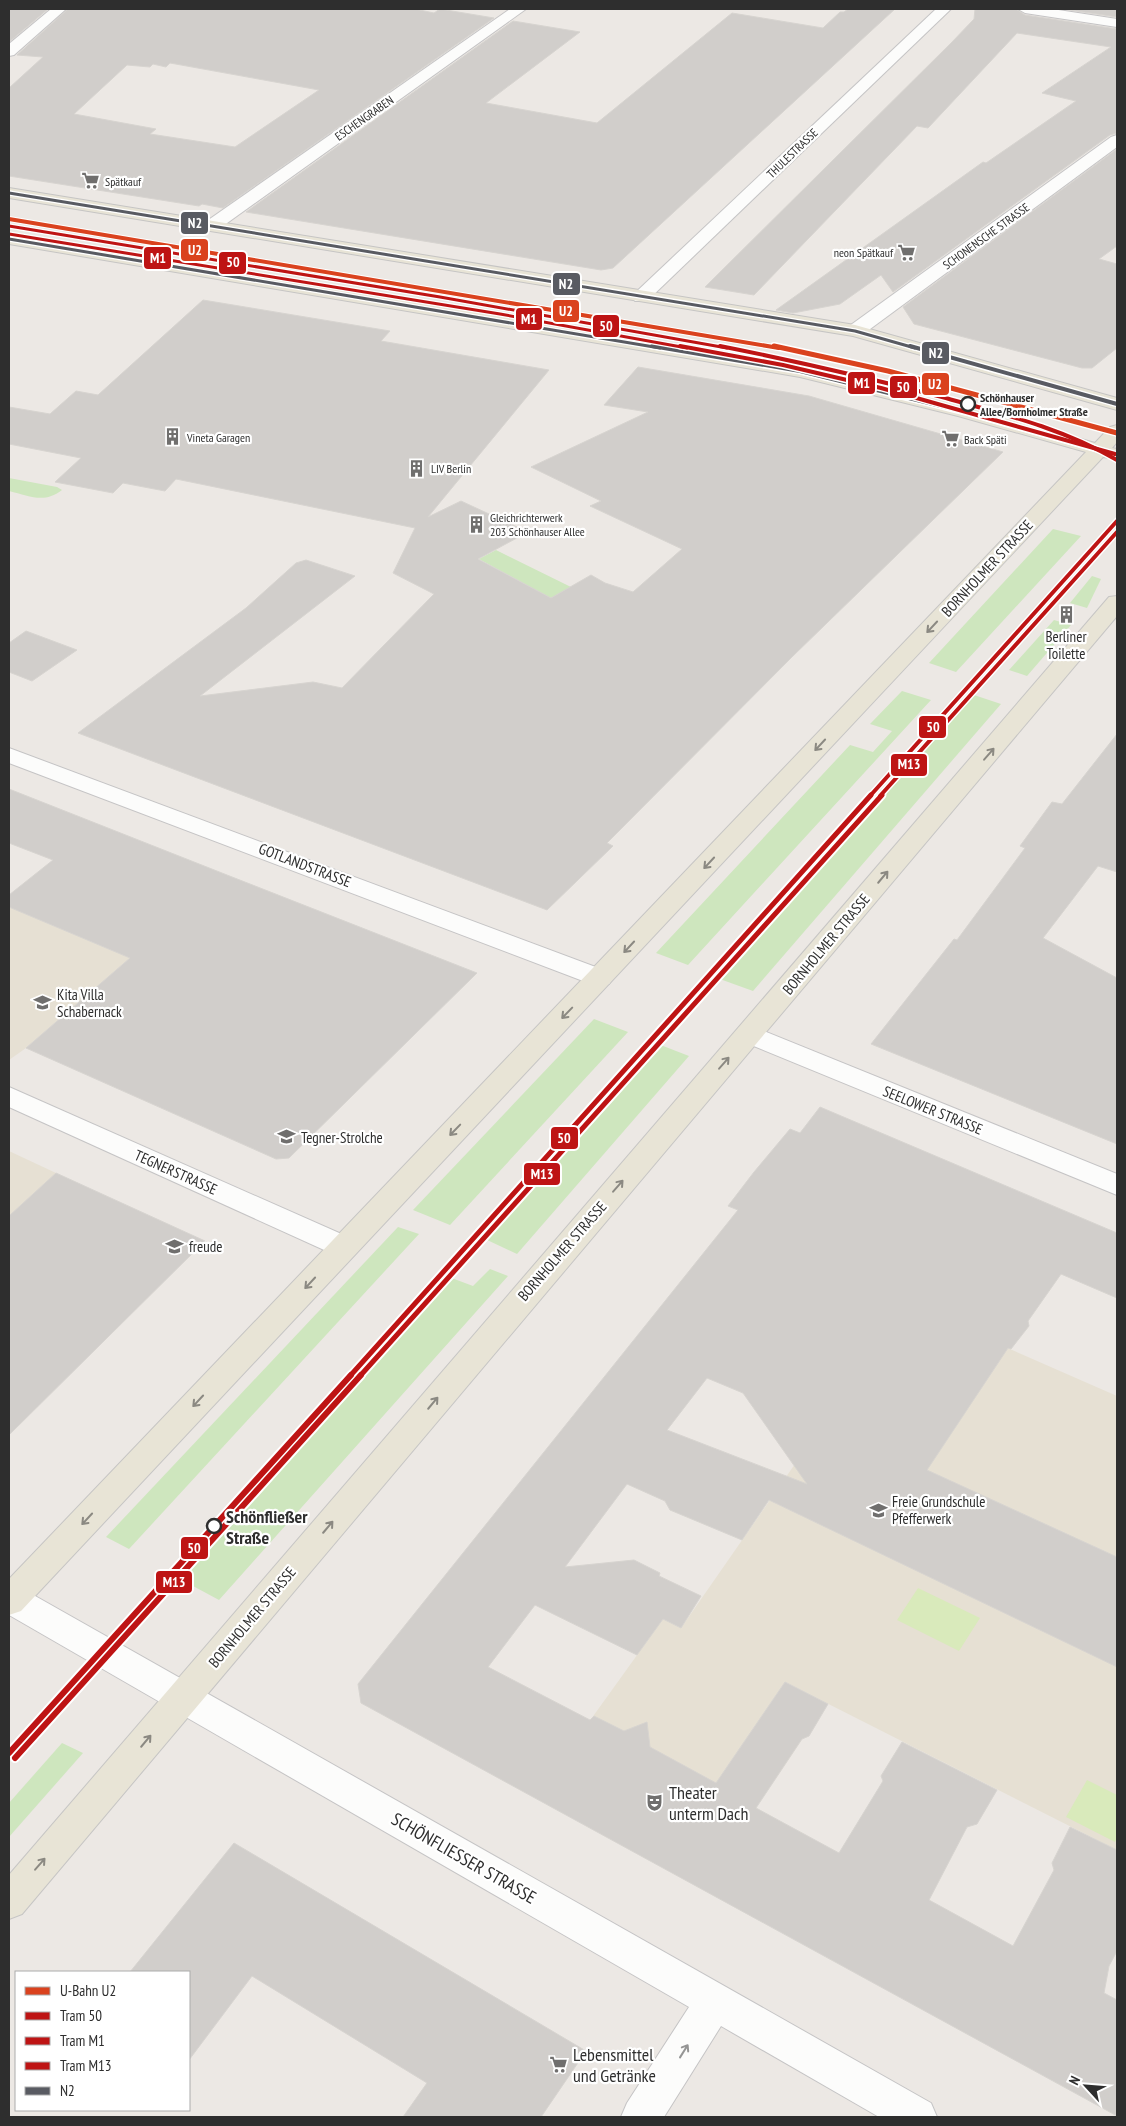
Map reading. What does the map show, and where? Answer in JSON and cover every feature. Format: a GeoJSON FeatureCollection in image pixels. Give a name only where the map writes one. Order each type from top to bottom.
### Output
{"type":"FeatureCollection","features":[{"type":"Feature","properties":{"kind":"main road"},"geometry":{"type":"LineString","coordinates":[[9,193],[856,331],[1117,404]]}},
{"type":"Feature","properties":{"kind":"main road"},"geometry":{"type":"LineString","coordinates":[[9,239],[747,362],[855,384],[1108,452]]}},
{"type":"Feature","properties":{"kind":"main road","name":"BORNHOLMER STRASSE"},"geometry":{"type":"LineString","coordinates":[[9,1599],[600,978],[1108,452],[1117,430]]}},
{"type":"Feature","properties":{"kind":"main road","name":"BORNHOLMER STRASSE"},"geometry":{"type":"LineString","coordinates":[[9,1902],[502,1321],[1117,602]]}},
{"type":"Feature","properties":{"kind":"street"},"geometry":{"type":"LineString","coordinates":[[9,52],[58,9]]}},
{"type":"Feature","properties":{"kind":"street","name":"ESCHENGRABEN"},"geometry":{"type":"LineString","coordinates":[[210,227],[519,9]]}},
{"type":"Feature","properties":{"kind":"street","name":"THULESTRASSE"},"geometry":{"type":"LineString","coordinates":[[641,296],[944,9]]}},
{"type":"Feature","properties":{"kind":"street"},"geometry":{"type":"LineString","coordinates":[[1025,9],[1117,23]]}},
{"type":"Feature","properties":{"kind":"street","name":"SCHONENSCHE STRASSE"},"geometry":{"type":"LineString","coordinates":[[856,331],[1117,140]]}},
{"type":"Feature","properties":{"kind":"street","name":"GOTLANDSTRASSE"},"geometry":{"type":"LineString","coordinates":[[9,754],[600,978]]}},
{"type":"Feature","properties":{"kind":"street","name":"SEELOWER STRASSE"},"geometry":{"type":"LineString","coordinates":[[749,1034],[1117,1185]]}},
{"type":"Feature","properties":{"kind":"street","name":"TEGNERSTRASSE"},"geometry":{"type":"LineString","coordinates":[[9,1096],[344,1247]]}},
{"type":"Feature","properties":{"kind":"street","name":"SCHÖNFLIESSER STRASSE"},"geometry":{"type":"LineString","coordinates":[[9,1599],[917,2117]]}},
{"type":"Feature","properties":{"kind":"street"},"geometry":{"type":"LineString","coordinates":[[641,2117],[714,2002]]}},
{"type":"Feature","properties":{"kind":"shaded area","name":"Kita Villa Schabernack"},"geometry":{"type":"Polygon","coordinates":[[[9,907],[130,958],[26,1048],[9,1060],[9,907]]]}},
{"type":"Feature","properties":{"kind":"shaded area"},"geometry":{"type":"Polygon","coordinates":[[[9,1151],[56,1173],[9,1216],[9,1151]]]}},
{"type":"Feature","properties":{"kind":"shaded area"},"geometry":{"type":"Polygon","coordinates":[[[971,1332],[1117,1396],[1117,1850],[785,1682],[660,1866],[535,1797],[663,1619],[681,1628],[804,1451],[971,1332]]]}},
{"type":"Feature","properties":{"kind":"green space"},"geometry":{"type":"Polygon","coordinates":[[[9,478],[57,487],[62,490],[49,497],[30,497],[9,491],[9,478]]]}},
{"type":"Feature","properties":{"kind":"green space"},"geometry":{"type":"Polygon","coordinates":[[[1053,529],[1081,536],[956,672],[929,663],[1053,529]]]}},
{"type":"Feature","properties":{"kind":"green space"},"geometry":{"type":"Polygon","coordinates":[[[496,550],[571,587],[476,640],[532,588],[479,559],[496,550]]]}},
{"type":"Feature","properties":{"kind":"green space"},"geometry":{"type":"Polygon","coordinates":[[[1092,576],[1101,579],[1087,608],[1070,603],[1092,576]]]}},
{"type":"Feature","properties":{"kind":"green space"},"geometry":{"type":"Polygon","coordinates":[[[1054,620],[1071,625],[1027,676],[1009,670],[1054,620]]]}},
{"type":"Feature","properties":{"kind":"green space"},"geometry":{"type":"Polygon","coordinates":[[[902,691],[931,700],[688,965],[656,953],[850,745],[873,752],[892,731],[870,724],[902,691]]]}},
{"type":"Feature","properties":{"kind":"green space"},"geometry":{"type":"Polygon","coordinates":[[[968,693],[1001,704],[753,991],[717,978],[968,693]]]}},
{"type":"Feature","properties":{"kind":"green space"},"geometry":{"type":"Polygon","coordinates":[[[594,1019],[628,1032],[450,1225],[413,1210],[594,1019]]]}},
{"type":"Feature","properties":{"kind":"green space"},"geometry":{"type":"Polygon","coordinates":[[[658,1044],[689,1056],[517,1254],[485,1239],[658,1044]]]}},
{"type":"Feature","properties":{"kind":"green space"},"geometry":{"type":"Polygon","coordinates":[[[398,1227],[419,1234],[129,1549],[106,1537],[398,1227]]]}},
{"type":"Feature","properties":{"kind":"green space"},"geometry":{"type":"Polygon","coordinates":[[[490,1269],[508,1276],[219,1600],[180,1579],[449,1277],[473,1286],[490,1269]]]}},
{"type":"Feature","properties":{"kind":"green space"},"geometry":{"type":"Polygon","coordinates":[[[918,1588],[980,1618],[959,1651],[897,1620],[918,1588]]]}},
{"type":"Feature","properties":{"kind":"green space"},"geometry":{"type":"Polygon","coordinates":[[[62,1743],[83,1753],[9,1837],[9,1803],[62,1743]]]}},
{"type":"Feature","properties":{"kind":"green space"},"geometry":{"type":"Polygon","coordinates":[[[1087,1780],[1117,1795],[1117,1838],[1115,1842],[1066,1817],[1087,1780]]]}},
{"type":"Feature","properties":{"kind":"building"},"geometry":{"type":"Polygon","coordinates":[[[9,9],[48,9],[9,42],[9,9]]]}},
{"type":"Feature","properties":{"kind":"building"},"geometry":{"type":"Polygon","coordinates":[[[68,9],[415,9],[434,13],[440,9],[494,18],[223,208],[202,204],[199,206],[9,176],[9,88],[43,57],[17,55],[68,9]],[[170,63],[166,67],[153,64],[150,67],[127,65],[74,114],[156,129],[150,134],[235,147],[319,90],[170,63]]]}},
{"type":"Feature","properties":{"kind":"building"},"geometry":{"type":"Polygon","coordinates":[[[848,9],[895,9],[613,268],[601,270],[246,212],[513,21],[580,32],[486,103],[597,123],[732,13],[823,28],[840,12],[848,9]]]}},
{"type":"Feature","properties":{"kind":"building"},"geometry":{"type":"Polygon","coordinates":[[[975,9],[1016,9],[1025,15],[1117,29],[1117,133],[1110,135],[893,292],[881,275],[840,304],[793,313],[776,310],[983,162],[986,163],[1076,101],[1042,93],[1111,47],[1017,33],[928,128],[917,126],[754,295],[705,287],[952,42],[974,19],[975,9]]]}},
{"type":"Feature","properties":{"kind":"building"},"geometry":{"type":"Polygon","coordinates":[[[1063,9],[1117,9],[1117,17],[1063,9]]]}},
{"type":"Feature","properties":{"kind":"building"},"geometry":{"type":"Polygon","coordinates":[[[1117,149],[1117,246],[1099,259],[1117,264],[1117,348],[1092,368],[1082,368],[914,324],[903,307],[1117,149]]]}},
{"type":"Feature","properties":{"kind":"building"},"geometry":{"type":"Polygon","coordinates":[[[203,300],[390,331],[381,341],[549,370],[428,517],[461,501],[528,532],[478,559],[551,598],[591,575],[605,583],[633,592],[682,549],[590,506],[601,501],[531,467],[648,412],[604,405],[638,367],[809,396],[1003,452],[792,657],[607,843],[613,846],[547,910],[78,733],[246,608],[296,563],[306,560],[355,576],[200,696],[313,682],[342,688],[434,594],[393,573],[415,528],[176,479],[165,491],[123,483],[113,493],[55,482],[81,458],[9,444],[9,407],[50,414],[76,391],[98,395],[203,300]]]}},
{"type":"Feature","properties":{"kind":"building"},"geometry":{"type":"Polygon","coordinates":[[[26,631],[77,650],[32,681],[9,672],[9,643],[26,631]]]}},
{"type":"Feature","properties":{"kind":"building"},"geometry":{"type":"Polygon","coordinates":[[[1117,734],[1117,872],[1098,866],[1043,938],[1117,978],[1117,1144],[871,1044],[954,939],[957,940],[1025,848],[1020,846],[1052,802],[1062,804],[1117,734]]]}},
{"type":"Feature","properties":{"kind":"building"},"geometry":{"type":"Polygon","coordinates":[[[9,789],[477,973],[289,1158],[276,1159],[26,1048],[130,958],[9,907],[9,895],[53,860],[9,843],[9,789]]]}},
{"type":"Feature","properties":{"kind":"building"},"geometry":{"type":"Polygon","coordinates":[[[820,1107],[1117,1233],[1117,1298],[1061,1274],[1028,1321],[1029,1326],[1011,1349],[1008,1348],[927,1470],[1117,1557],[1117,1667],[769,1500],[742,1540],[670,1510],[665,1501],[627,1484],[565,1567],[634,1560],[660,1573],[659,1576],[701,1596],[681,1628],[663,1619],[637,1655],[535,1605],[488,1667],[590,1720],[594,1716],[624,1731],[647,1722],[650,1747],[716,1783],[785,1682],[828,1704],[809,1736],[802,1739],[756,1808],[839,1853],[883,1781],[881,1776],[902,1742],[997,1790],[977,1824],[967,1827],[929,1900],[1013,1946],[1054,1870],[1052,1863],[1070,1827],[1117,1850],[1117,1951],[1109,1966],[1104,1993],[1117,2000],[1117,2116],[361,1703],[358,1684],[738,1210],[728,1206],[754,1172],[790,1129],[800,1133],[820,1107]],[[707,1378],[667,1430],[807,1484],[743,1393],[707,1378]]]}},
{"type":"Feature","properties":{"kind":"building"},"geometry":{"type":"Polygon","coordinates":[[[56,1173],[205,1241],[9,1435],[9,1216],[56,1173]]]}},
{"type":"Feature","properties":{"kind":"building"},"geometry":{"type":"Polygon","coordinates":[[[234,1843],[586,2051],[541,2117],[403,2117],[427,2083],[252,1976],[190,2059],[190,1971],[131,1971],[234,1843]]]}},
{"type":"Feature","properties":{"kind":"metro line","name":"U2"},"geometry":{"type":"LineString","coordinates":[[9,219],[758,343],[888,371],[1117,433]]}},
{"type":"Feature","properties":{"kind":"tram line","name":"50"},"geometry":{"type":"LineString","coordinates":[[9,226],[440,297],[710,344],[794,361],[877,380],[1021,418],[1070,436],[1117,460]]}},
{"type":"Feature","properties":{"kind":"tram line","name":"M1"},"geometry":{"type":"LineString","coordinates":[[9,234],[500,314],[783,365],[881,388],[1115,454]]}},
{"type":"Feature","properties":{"kind":"tram line","name":"50"},"geometry":{"type":"LineString","coordinates":[[9,1753],[429,1289],[1117,521]]}},
{"type":"Feature","properties":{"kind":"tram line","name":"M13"},"geometry":{"type":"LineString","coordinates":[[15,1758],[435,1294],[1117,532]]}},
{"type":"Feature","properties":{"kind":"transit line","name":"N2"},"geometry":{"type":"LineString","coordinates":[[9,193],[855,331],[1117,404]]}},
{"type":"Feature","properties":{"kind":"transit line","name":"N2"},"geometry":{"type":"LineString","coordinates":[[9,239],[800,371],[965,412],[1117,455]]}},
{"type":"Feature","properties":{"kind":"place","name":"Spätkauf"},"geometry":{"type":"Point","coordinates":[91,181]}},
{"type":"Feature","properties":{"kind":"place","name":"neon Spätkauf"},"geometry":{"type":"Point","coordinates":[907,252]}},
{"type":"Feature","properties":{"kind":"place","name":"Schönhauser Allee/Bornholmer Straße"},"geometry":{"type":"Point","coordinates":[968,404]}},
{"type":"Feature","properties":{"kind":"place","name":"Vineta Garagen"},"geometry":{"type":"Point","coordinates":[173,437]}},
{"type":"Feature","properties":{"kind":"place","name":"Back Späti"},"geometry":{"type":"Point","coordinates":[950,439]}},
{"type":"Feature","properties":{"kind":"place","name":"LIV Berlin"},"geometry":{"type":"Point","coordinates":[417,468]}},
{"type":"Feature","properties":{"kind":"place","name":"Gleichrichterwerk 203 Schönhauser Allee"},"geometry":{"type":"Point","coordinates":[476,524]}},
{"type":"Feature","properties":{"kind":"place","name":"Berliner Toilette"},"geometry":{"type":"Point","coordinates":[1066,615]}},
{"type":"Feature","properties":{"kind":"place","name":"Kita Villa Schabernack"},"geometry":{"type":"Point","coordinates":[43,1003]}},
{"type":"Feature","properties":{"kind":"place","name":"Tegner-Strolche"},"geometry":{"type":"Point","coordinates":[287,1137]}},
{"type":"Feature","properties":{"kind":"place","name":"freude"},"geometry":{"type":"Point","coordinates":[175,1246]}},
{"type":"Feature","properties":{"kind":"place","name":"Freie Grundschule Pfefferwerk"},"geometry":{"type":"Point","coordinates":[878,1510]}},
{"type":"Feature","properties":{"kind":"place","name":"Schönfließer Straße"},"geometry":{"type":"Point","coordinates":[214,1526]}},
{"type":"Feature","properties":{"kind":"place","name":"Theater unterm Dach"},"geometry":{"type":"Point","coordinates":[655,1802]}},
{"type":"Feature","properties":{"kind":"place","name":"Lebensmittel und Getränke"},"geometry":{"type":"Point","coordinates":[559,2064]}}]}
